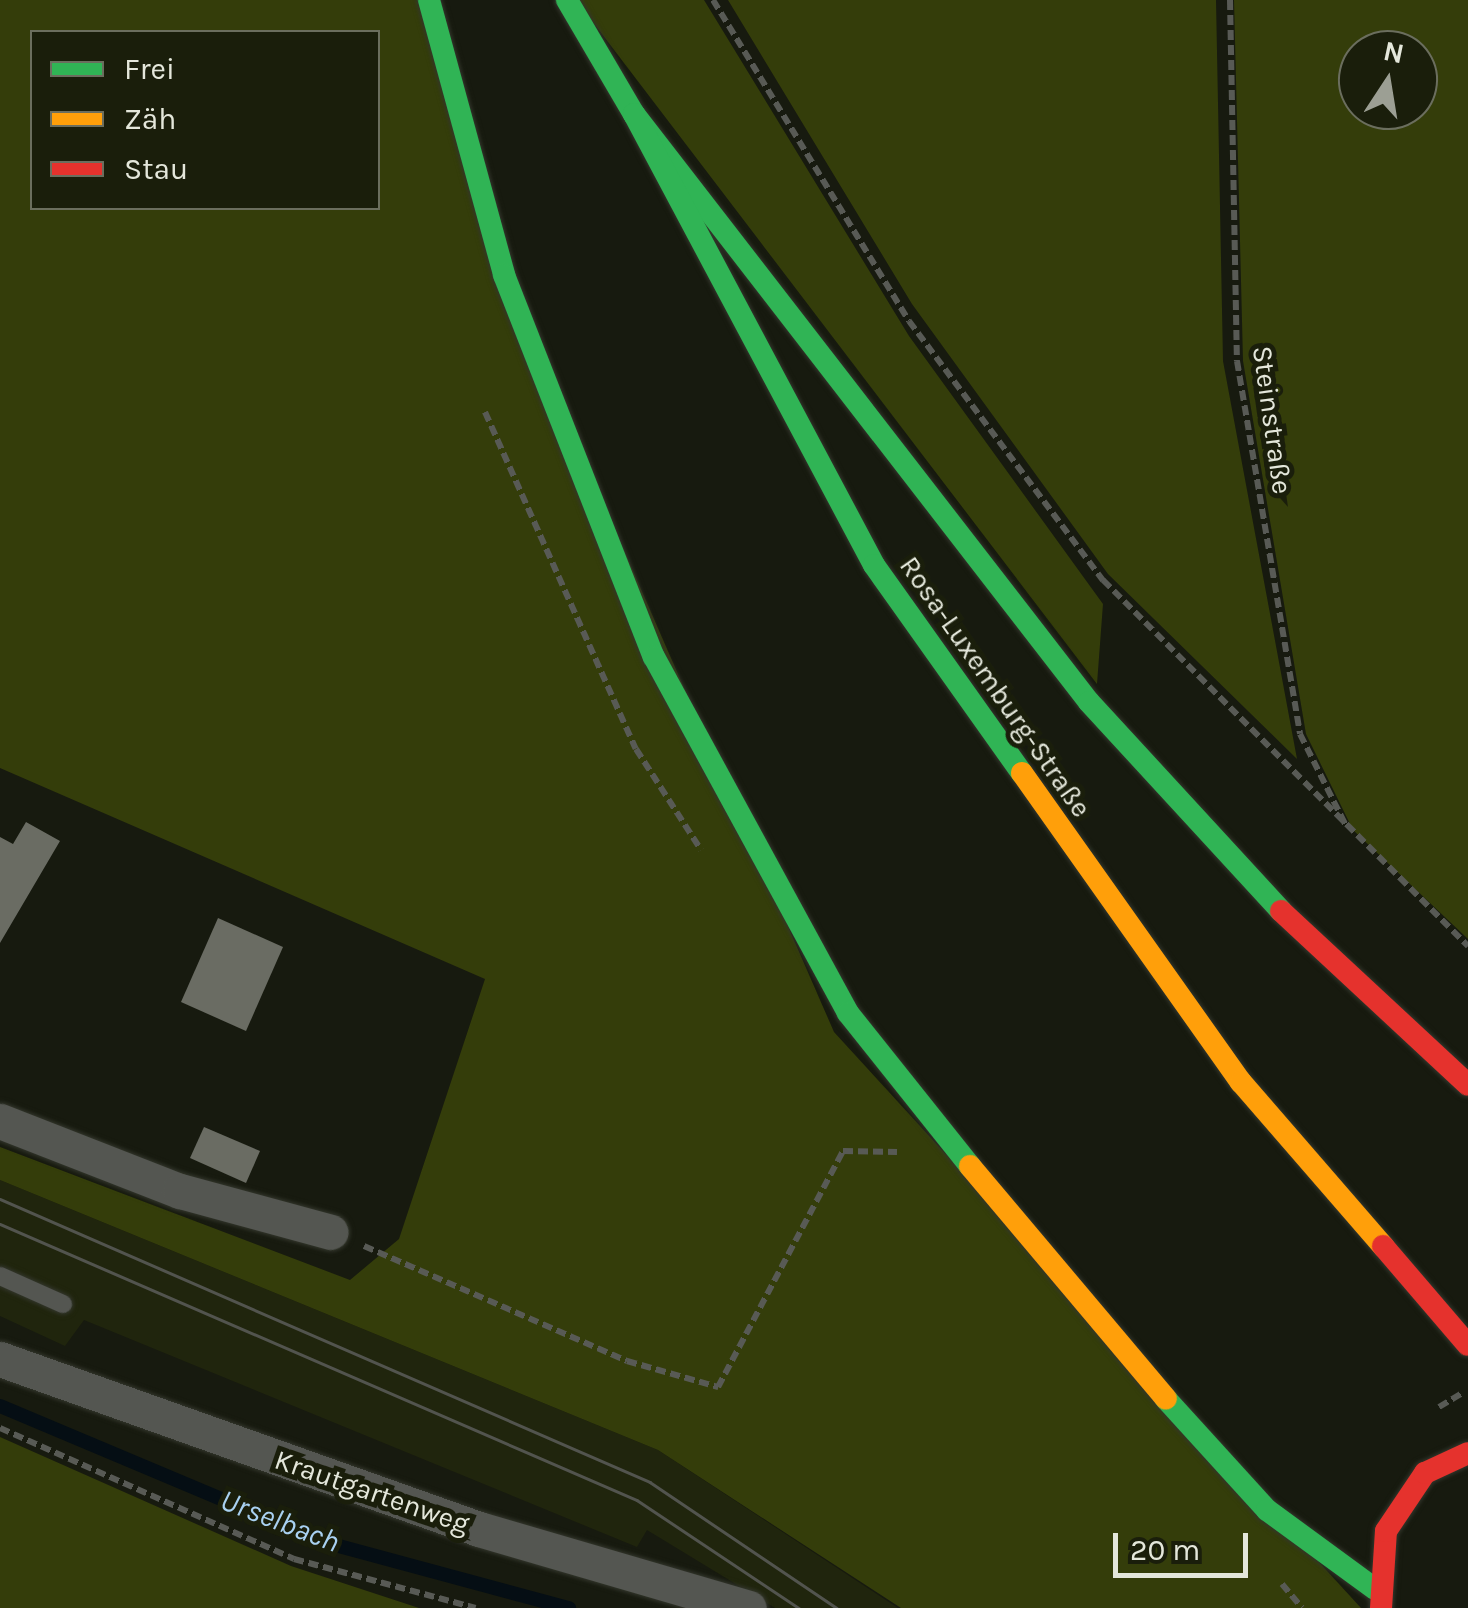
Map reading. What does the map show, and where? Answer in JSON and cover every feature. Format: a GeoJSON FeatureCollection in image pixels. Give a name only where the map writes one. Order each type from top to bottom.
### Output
{"type":"FeatureCollection","features":[{"type":"Feature","properties":{"kind":"main road"},"geometry":{"type":"LineString","coordinates":[[429,0],[504,275],[654,657],[848,1014],[1082,1306],[1267,1510],[1378,1599]]}},
{"type":"Feature","properties":{"kind":"main road","name":"Rosa-Luxemburg-Straße"},"geometry":{"type":"LineString","coordinates":[[567,0],[634,114],[874,565],[1240,1082],[1466,1343]]}},
{"type":"Feature","properties":{"kind":"main road"},"geometry":{"type":"LineString","coordinates":[[634,114],[1089,702],[1250,882],[1468,1085]]}},
{"type":"Feature","properties":{"kind":"main road"},"geometry":{"type":"LineString","coordinates":[[1378,1599],[1386,1531],[1425,1473],[1468,1453]]}},
{"type":"Feature","properties":{"kind":"street"},"geometry":{"type":"LineString","coordinates":[[0,1122],[180,1191],[331,1232]]}},
{"type":"Feature","properties":{"kind":"street","name":"Krautgartenweg"},"geometry":{"type":"LineString","coordinates":[[0,1360],[478,1529],[749,1608]]}},
{"type":"Feature","properties":{"kind":"lane"},"geometry":{"type":"LineString","coordinates":[[0,1276],[63,1304]]}},
{"type":"Feature","properties":{"kind":"path"},"geometry":{"type":"LineString","coordinates":[[713,0],[909,321],[1103,580],[1349,832],[1468,946]]}},
{"type":"Feature","properties":{"kind":"path","name":"Steinstraße"},"geometry":{"type":"LineString","coordinates":[[1230,0],[1237,361],[1300,734],[1349,832]]}},
{"type":"Feature","properties":{"kind":"path"},"geometry":{"type":"LineString","coordinates":[[331,1232],[627,1361],[718,1387],[843,1150],[918,1153]]}},
{"type":"Feature","properties":{"kind":"path"},"geometry":{"type":"LineString","coordinates":[[0,1428],[294,1560],[475,1608]]}},
{"type":"Feature","properties":{"kind":"shaded area"},"geometry":{"type":"Polygon","coordinates":[[[0,1180],[658,1450],[898,1608],[775,1608],[647,1530],[637,1547],[84,1320],[65,1346],[0,1316],[0,1180]]]}},
{"type":"Feature","properties":{"kind":"green space"},"geometry":{"type":"Polygon","coordinates":[[[0,0],[423,0],[504,275],[834,1032],[1361,1608],[901,1608],[658,1450],[0,1180],[0,1147],[350,1280],[399,1239],[485,979],[0,768],[0,0]]]}},
{"type":"Feature","properties":{"kind":"green space"},"geometry":{"type":"Polygon","coordinates":[[[576,0],[704,0],[909,336],[1103,604],[1097,684],[576,0]]]}},
{"type":"Feature","properties":{"kind":"green space"},"geometry":{"type":"Polygon","coordinates":[[[728,0],[1216,0],[1223,361],[1297,759],[1108,574],[912,304],[728,0]]]}},
{"type":"Feature","properties":{"kind":"green space"},"geometry":{"type":"Polygon","coordinates":[[[1234,0],[1468,0],[1468,939],[1353,830],[1306,734],[1243,361],[1234,0]]]}},
{"type":"Feature","properties":{"kind":"green space"},"geometry":{"type":"Polygon","coordinates":[[[0,1437],[291,1566],[419,1608],[0,1608],[0,1437]]]}},
{"type":"Feature","properties":{"kind":"building"},"geometry":{"type":"Polygon","coordinates":[[[26,822],[60,841],[0,943],[0,837],[13,844],[26,822]]]}},
{"type":"Feature","properties":{"kind":"building"},"geometry":{"type":"Polygon","coordinates":[[[218,918],[283,947],[246,1031],[181,1002],[218,918]]]}},
{"type":"Feature","properties":{"kind":"building"},"geometry":{"type":"Polygon","coordinates":[[[204,1127],[260,1151],[246,1183],[190,1158],[204,1127]]]}},
{"type":"Feature","properties":{"kind":"waterway","name":"Urselbach"},"geometry":{"type":"LineString","coordinates":[[0,1406],[324,1542],[569,1608]]}},
{"type":"Feature","properties":{"kind":"tram line"},"geometry":{"type":"LineString","coordinates":[[0,1199],[650,1482],[837,1608]]}},
{"type":"Feature","properties":{"kind":"tram line"},"geometry":{"type":"LineString","coordinates":[[0,1224],[637,1500],[799,1608]]}},
{"type":"Feature","properties":{"kind":"traffic: fast"},"geometry":{"type":"LineString","coordinates":[[429,0],[504,275],[654,657],[848,1013],[970,1166]]}},
{"type":"Feature","properties":{"kind":"traffic: fast"},"geometry":{"type":"LineString","coordinates":[[567,0],[634,114],[1089,702],[1281,911]]}},
{"type":"Feature","properties":{"kind":"traffic: fast"},"geometry":{"type":"LineString","coordinates":[[634,114],[874,565],[1022,773]]}},
{"type":"Feature","properties":{"kind":"traffic: fast"},"geometry":{"type":"LineString","coordinates":[[1166,1399],[1267,1510],[1375,1589]]}},
{"type":"Feature","properties":{"kind":"traffic: slow"},"geometry":{"type":"LineString","coordinates":[[1022,773],[1241,1082],[1383,1246]]}},
{"type":"Feature","properties":{"kind":"traffic: slow"},"geometry":{"type":"LineString","coordinates":[[970,1166],[1166,1399]]}},
{"type":"Feature","properties":{"kind":"traffic: jam"},"geometry":{"type":"LineString","coordinates":[[1281,911],[1468,1085]]}},
{"type":"Feature","properties":{"kind":"traffic: jam"},"geometry":{"type":"LineString","coordinates":[[1383,1246],[1468,1345]]}},
{"type":"Feature","properties":{"kind":"traffic: jam"},"geometry":{"type":"LineString","coordinates":[[1381,1608],[1386,1531],[1425,1473],[1468,1453]]}}]}
